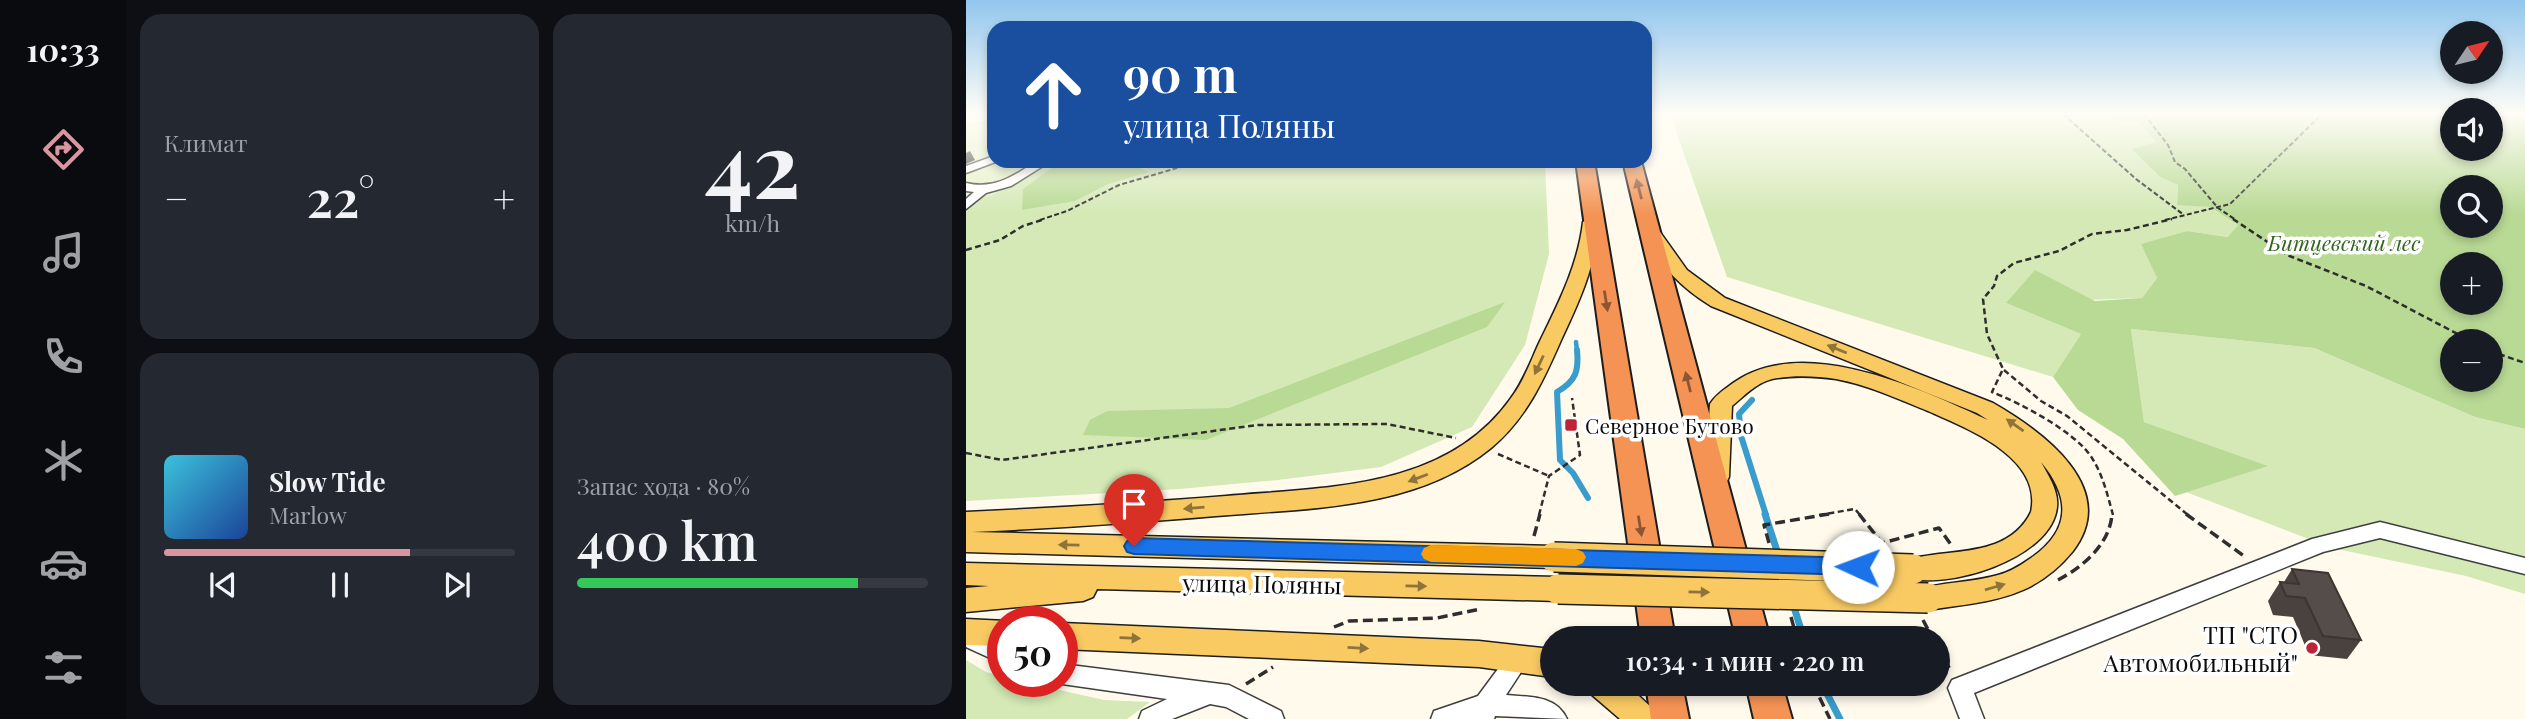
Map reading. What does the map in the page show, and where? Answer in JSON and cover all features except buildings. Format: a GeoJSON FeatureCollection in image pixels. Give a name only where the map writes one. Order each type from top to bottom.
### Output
{"type":"FeatureCollection","features":[{"type":"Feature","properties":{"kind":"highway"},"geometry":{"type":"LineString","coordinates":[[1586,168],[1655,626]]}},
{"type":"Feature","properties":{"kind":"highway"},"geometry":{"type":"LineString","coordinates":[[1634,168],[1749,626]]}},
{"type":"Feature","properties":{"kind":"highway"},"geometry":{"type":"LineString","coordinates":[[1666,696],[1670,719]]}},
{"type":"Feature","properties":{"kind":"highway"},"geometry":{"type":"LineString","coordinates":[[1767,696],[1773,719]]}},
{"type":"Feature","properties":{"kind":"main road"},"geometry":{"type":"LineString","coordinates":[[966,522],[1109,514],[1359,494],[1422,477],[1447,465],[1478,445],[1513,413],[1526,393],[1584,264],[1590,239],[1592,209]]}},
{"type":"Feature","properties":{"kind":"main road","name":"улица Поляны"},"geometry":{"type":"LineString","coordinates":[[966,574],[1928,597],[1979,592],[2009,583],[2042,565],[2063,547],[2074,527],[2075,500],[2066,476],[2042,447],[2016,424],[1985,408],[1718,302],[1697,291],[1676,271],[1660,249],[1646,217]]}},
{"type":"Feature","properties":{"kind":"main road","name":"улица Поляны"},"geometry":{"type":"LineString","coordinates":[[966,542],[1543,550],[1913,569],[1958,564],[1997,555],[2023,542],[2044,516],[2045,494],[2033,468],[2013,446],[1980,425],[1891,387],[1850,375],[1806,368],[1766,373],[1739,388],[1721,404],[1716,496]]}},
{"type":"Feature","properties":{"kind":"main road"},"geometry":{"type":"LineString","coordinates":[[966,600],[1176,581]]}},
{"type":"Feature","properties":{"kind":"main road"},"geometry":{"type":"LineString","coordinates":[[966,634],[987,634]]}},
{"type":"Feature","properties":{"kind":"main road"},"geometry":{"type":"LineString","coordinates":[[1078,637],[1520,657],[1540,661]]}},
{"type":"Feature","properties":{"kind":"main road"},"geometry":{"type":"LineString","coordinates":[[1617,696],[1641,719]]}},
{"type":"Feature","properties":{"kind":"lane"},"geometry":{"type":"LineString","coordinates":[[968,172],[987,164]]}},
{"type":"Feature","properties":{"kind":"lane"},"geometry":{"type":"LineString","coordinates":[[966,205],[981,192],[996,189],[1033,168]]}},
{"type":"Feature","properties":{"kind":"lane"},"geometry":{"type":"LineString","coordinates":[[1008,171],[1023,174]]}},
{"type":"Feature","properties":{"kind":"lane"},"geometry":{"type":"LineString","coordinates":[[966,187],[981,192]]}},
{"type":"Feature","properties":{"kind":"lane"},"geometry":{"type":"LineString","coordinates":[[1972,719],[1959,688],[2319,545],[2380,530],[2525,566]]}},
{"type":"Feature","properties":{"kind":"lane"},"geometry":{"type":"LineString","coordinates":[[966,634],[987,645]]}},
{"type":"Feature","properties":{"kind":"lane"},"geometry":{"type":"LineString","coordinates":[[1484,712],[1520,657]]}},
{"type":"Feature","properties":{"kind":"lane"},"geometry":{"type":"LineString","coordinates":[[1078,676],[1229,696],[1272,719]]}},
{"type":"Feature","properties":{"kind":"lane"},"geometry":{"type":"LineString","coordinates":[[1151,719],[1160,712],[1207,695]]}},
{"type":"Feature","properties":{"kind":"lane"},"geometry":{"type":"LineString","coordinates":[[1443,719],[1484,712],[1545,710],[1555,719]]}},
{"type":"Feature","properties":{"kind":"path"},"geometry":{"type":"LineString","coordinates":[[2101,148],[2136,179],[2185,216]]}},
{"type":"Feature","properties":{"kind":"path"},"geometry":{"type":"LineString","coordinates":[[2169,148],[2175,162],[2185,169],[2218,208],[2287,255],[2366,286],[2448,329]]}},
{"type":"Feature","properties":{"kind":"path"},"geometry":{"type":"LineString","coordinates":[[2262,568],[2160,495],[2077,424],[2041,401],[2003,369],[1991,347],[1983,315],[1983,299],[1994,286],[1997,275],[2014,262],[2059,251],[2092,234],[2127,230],[2230,204],[2288,148]]}},
{"type":"Feature","properties":{"kind":"path"},"geometry":{"type":"LineString","coordinates":[[966,250],[1000,240],[1023,226],[1067,211],[1119,185],[1177,168]]}},
{"type":"Feature","properties":{"kind":"path"},"geometry":{"type":"LineString","coordinates":[[2503,355],[2525,363]]}},
{"type":"Feature","properties":{"kind":"path"},"geometry":{"type":"LineString","coordinates":[[1992,392],[2003,369]]}},
{"type":"Feature","properties":{"kind":"path"},"geometry":{"type":"LineString","coordinates":[[1543,550],[1549,477],[1580,455],[1572,398]]}},
{"type":"Feature","properties":{"kind":"path"},"geometry":{"type":"LineString","coordinates":[[966,453],[1002,460],[1257,425],[1387,424],[1470,441],[1549,477]]}},
{"type":"Feature","properties":{"kind":"path"},"geometry":{"type":"LineString","coordinates":[[1764,525],[1855,509],[1881,543],[1939,528],[1956,552]]}},
{"type":"Feature","properties":{"kind":"path"},"geometry":{"type":"LineString","coordinates":[[1950,671],[1959,688]]}},
{"type":"Feature","properties":{"kind":"path"},"geometry":{"type":"LineString","coordinates":[[1819,696],[1830,719]]}},
{"type":"Feature","properties":{"kind":"green space"},"geometry":{"type":"Polygon","coordinates":[[[966,148],[987,148],[987,168],[1545,168],[1549,254],[1525,345],[1472,427],[1381,467],[1179,489],[966,501],[966,148]]]}},
{"type":"Feature","properties":{"kind":"green space"},"geometry":{"type":"Polygon","coordinates":[[[966,148],[987,148],[987,168],[1038,168],[991,196],[966,198],[966,148]]]}},
{"type":"Feature","properties":{"kind":"green space"},"geometry":{"type":"Polygon","coordinates":[[[1682,148],[2138,148],[2133,149],[2160,177],[2178,185],[2177,204],[2210,207],[2238,225],[2229,237],[2187,231],[2142,244],[2157,278],[2142,298],[2006,303],[2081,334],[2053,377],[1727,277],[1682,148]]]}},
{"type":"Feature","properties":{"kind":"green space","name":"Битцевский лес"},"geometry":{"type":"Polygon","coordinates":[[[2440,148],[2440,161],[2503,161],[2503,148],[2525,148],[2525,429],[2475,417],[2314,348],[2131,329],[2144,422],[2268,466],[2175,496],[2123,439],[2078,410],[2053,377],[2081,334],[2006,303],[2035,270],[2095,301],[2142,298],[2157,278],[2141,244],[2187,231],[2228,237],[2238,225],[2210,207],[2177,205],[2178,185],[2160,177],[2132,149],[2440,148]]]}},
{"type":"Feature","properties":{"kind":"green space"},"geometry":{"type":"Polygon","coordinates":[[[1052,168],[1140,168],[1149,172],[1108,184],[1075,201],[1022,210],[1023,189],[1052,168]]]}},
{"type":"Feature","properties":{"kind":"green space"},"geometry":{"type":"Polygon","coordinates":[[[1505,302],[1487,327],[1206,440],[1083,435],[1090,420],[1107,411],[1229,408],[1505,302]]]}},
{"type":"Feature","properties":{"kind":"green space"},"geometry":{"type":"Polygon","coordinates":[[[2131,329],[2314,348],[2475,417],[2525,429],[2525,594],[2466,576],[2332,548],[2186,492],[2267,466],[2144,422],[2131,329]]]}},
{"type":"Feature","properties":{"kind":"green space"},"geometry":{"type":"Polygon","coordinates":[[[966,660],[987,672],[987,697],[1078,697],[1078,694],[1104,700],[1150,702],[1127,719],[966,719],[966,660]]]}},
{"type":"Feature","properties":{"kind":"waterway"},"geometry":{"type":"LineString","coordinates":[[1576,342],[1577,351]]}},
{"type":"Feature","properties":{"kind":"waterway"},"geometry":{"type":"LineString","coordinates":[[1577,351],[1575,375],[1557,392],[1560,460],[1573,473],[1588,498]]}},
{"type":"Feature","properties":{"kind":"waterway"},"geometry":{"type":"LineString","coordinates":[[1752,400],[1739,414],[1741,436],[1766,515]]}},
{"type":"Feature","properties":{"kind":"waterway"},"geometry":{"type":"LineString","coordinates":[[1765,514],[1778,554]]}},
{"type":"Feature","properties":{"kind":"waterway"},"geometry":{"type":"LineString","coordinates":[[1793,604],[1800,626]]}},
{"type":"Feature","properties":{"kind":"waterway"},"geometry":{"type":"LineString","coordinates":[[1828,696],[1840,719]]}},
{"type":"Feature","properties":{"kind":"slow traffic"},"geometry":{"type":"LineString","coordinates":[[1431,554],[1576,557]]}},
{"type":"Feature","properties":{"kind":"place","name":"Северное Бутово"},"geometry":{"type":"Point","coordinates":[1571,425]}},
{"type":"Feature","properties":{"kind":"place","name":"ТП \"СТО Автомобильный\""},"geometry":{"type":"Point","coordinates":[2312,648]}},
{"type":"Feature","properties":{"kind":"route"},"geometry":{"type":"LineString","coordinates":[[1134,546],[1858,567]]}}]}
